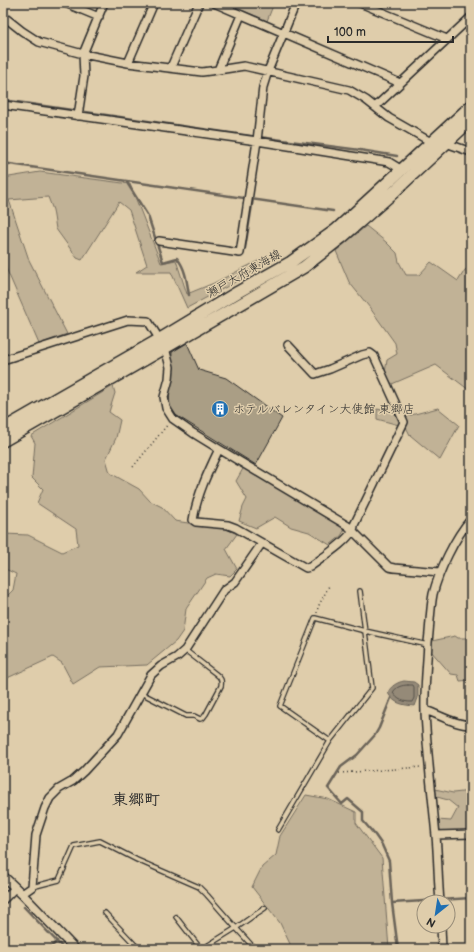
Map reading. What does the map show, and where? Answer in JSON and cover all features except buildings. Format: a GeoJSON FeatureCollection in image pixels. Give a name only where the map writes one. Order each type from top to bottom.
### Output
{"type":"FeatureCollection","features":[{"type":"Feature","properties":{"kind":"main road","name":"瀬戸大府東海線"},"geometry":{"type":"LineString","coordinates":[[3,441],[162,344],[238,292],[291,262],[336,230],[471,106]]}},
{"type":"Feature","properties":{"kind":"main road","name":"瀬戸大府東海線"},"geometry":{"type":"LineString","coordinates":[[3,428],[304,267],[341,238],[395,191],[471,120]]}},
{"type":"Feature","properties":{"kind":"street"},"geometry":{"type":"LineString","coordinates":[[65,3],[98,17]]}},
{"type":"Feature","properties":{"kind":"street"},"geometry":{"type":"LineString","coordinates":[[78,116],[84,76],[83,54],[104,3]]}},
{"type":"Feature","properties":{"kind":"street"},"geometry":{"type":"LineString","coordinates":[[128,63],[154,3]]}},
{"type":"Feature","properties":{"kind":"street"},"geometry":{"type":"LineString","coordinates":[[171,67],[198,3]]}},
{"type":"Feature","properties":{"kind":"street"},"geometry":{"type":"LineString","coordinates":[[214,3],[226,5],[241,14],[283,34],[400,83]]}},
{"type":"Feature","properties":{"kind":"street"},"geometry":{"type":"LineString","coordinates":[[159,241],[240,253],[257,141],[263,87],[296,3]]}},
{"type":"Feature","properties":{"kind":"street"},"geometry":{"type":"LineString","coordinates":[[360,3],[447,39]]}},
{"type":"Feature","properties":{"kind":"street"},"geometry":{"type":"LineString","coordinates":[[218,70],[241,14]]}},
{"type":"Feature","properties":{"kind":"street"},"geometry":{"type":"LineString","coordinates":[[3,16],[39,42],[83,54],[128,63],[171,67],[202,72],[244,66],[349,90],[366,100],[389,118],[431,142]]}},
{"type":"Feature","properties":{"kind":"street"},"geometry":{"type":"LineString","coordinates":[[375,107],[471,17]]}},
{"type":"Feature","properties":{"kind":"street"},"geometry":{"type":"LineString","coordinates":[[3,105],[257,141],[389,162],[402,170]]}},
{"type":"Feature","properties":{"kind":"street"},"geometry":{"type":"LineString","coordinates":[[446,143],[471,152]]}},
{"type":"Feature","properties":{"kind":"street"},"geometry":{"type":"LineString","coordinates":[[3,360],[128,320],[148,321],[162,344],[170,367],[164,397],[166,408],[173,418],[193,433],[348,526],[388,567],[440,572]]}},
{"type":"Feature","properties":{"kind":"street"},"geometry":{"type":"LineString","coordinates":[[219,449],[209,469],[195,510],[193,520],[196,522],[228,525],[236,528],[306,568],[310,567],[339,545],[353,531],[354,525],[404,422],[374,356],[370,353],[315,374],[288,345]]}},
{"type":"Feature","properties":{"kind":"street"},"geometry":{"type":"LineString","coordinates":[[440,894],[425,710],[428,645],[433,595],[440,572],[465,525],[471,519]]}},
{"type":"Feature","properties":{"kind":"street"},"geometry":{"type":"LineString","coordinates":[[22,894],[32,887],[36,835],[50,798],[59,789],[73,781],[84,771],[118,734],[152,675],[161,666],[177,657],[185,650],[224,590],[235,582],[262,544]]}},
{"type":"Feature","properties":{"kind":"street"},"geometry":{"type":"LineString","coordinates":[[425,710],[458,723],[471,725]]}},
{"type":"Feature","properties":{"kind":"street"},"geometry":{"type":"LineString","coordinates":[[436,836],[471,834]]}},
{"type":"Feature","properties":{"kind":"street"},"geometry":{"type":"LineString","coordinates":[[3,876],[75,949]]}},
{"type":"Feature","properties":{"kind":"street"},"geometry":{"type":"LineString","coordinates":[[3,900],[15,888]]}},
{"type":"Feature","properties":{"kind":"street"},"geometry":{"type":"LineString","coordinates":[[441,934],[442,949]]}},
{"type":"Feature","properties":{"kind":"lane"},"geometry":{"type":"LineString","coordinates":[[278,830],[330,740],[372,688],[360,591]]}},
{"type":"Feature","properties":{"kind":"lane"},"geometry":{"type":"LineString","coordinates":[[330,740],[280,706],[315,618],[428,645]]}},
{"type":"Feature","properties":{"kind":"lane"},"geometry":{"type":"LineString","coordinates":[[141,693],[186,716],[194,716],[200,719],[203,718],[221,686],[222,681],[220,677],[185,650]]}},
{"type":"Feature","properties":{"kind":"lane"},"geometry":{"type":"LineString","coordinates":[[32,887],[59,880],[74,846],[100,841],[137,860],[199,887],[255,949]]}},
{"type":"Feature","properties":{"kind":"lane"},"geometry":{"type":"LineString","coordinates":[[176,917],[202,949],[265,908]]}},
{"type":"Feature","properties":{"kind":"lane"},"geometry":{"type":"LineString","coordinates":[[105,913],[139,949]]}},
{"type":"Feature","properties":{"kind":"path"},"geometry":{"type":"LineString","coordinates":[[133,467],[173,418]]}},
{"type":"Feature","properties":{"kind":"path"},"geometry":{"type":"LineString","coordinates":[[315,618],[318,607],[330,584]]}},
{"type":"Feature","properties":{"kind":"path"},"geometry":{"type":"LineString","coordinates":[[339,773],[429,766]]}},
{"type":"Feature","properties":{"kind":"shaded area"},"geometry":{"type":"Polygon","coordinates":[[[231,3],[274,3],[267,21],[230,5],[231,3]]]}},
{"type":"Feature","properties":{"kind":"shaded area"},"geometry":{"type":"Polygon","coordinates":[[[40,172],[130,184],[161,263],[176,260],[187,294],[214,283],[260,260],[261,267],[187,308],[171,272],[136,272],[147,265],[129,210],[119,202],[82,260],[77,258],[56,229],[53,210],[48,197],[9,200],[29,260],[67,334],[39,344],[6,268],[3,239],[3,178],[40,172]]]}},
{"type":"Feature","properties":{"kind":"shaded area"},"geometry":{"type":"Polygon","coordinates":[[[366,226],[397,253],[399,262],[406,275],[419,275],[431,262],[458,281],[465,270],[471,266],[471,402],[469,390],[436,365],[392,384],[385,373],[387,360],[397,354],[395,343],[349,282],[336,251],[366,226]]]}},
{"type":"Feature","properties":{"kind":"shaded area"},"geometry":{"type":"Polygon","coordinates":[[[113,386],[115,393],[109,412],[120,420],[116,438],[106,459],[110,473],[139,489],[150,501],[162,507],[175,521],[227,529],[237,534],[226,549],[237,569],[230,576],[216,574],[207,578],[186,609],[183,631],[176,641],[147,665],[100,667],[73,684],[62,663],[53,657],[3,680],[3,600],[13,590],[16,574],[3,568],[4,534],[28,535],[62,552],[78,545],[76,529],[37,503],[43,489],[32,478],[35,443],[31,436],[113,386]]]}},
{"type":"Feature","properties":{"kind":"shaded area"},"geometry":{"type":"Polygon","coordinates":[[[438,408],[459,425],[440,460],[410,435],[406,427],[377,419],[377,409],[411,415],[438,408]]]}},
{"type":"Feature","properties":{"kind":"shaded area"},"geometry":{"type":"Polygon","coordinates":[[[244,467],[345,529],[341,536],[330,545],[309,532],[291,527],[275,517],[256,528],[239,521],[247,499],[236,481],[244,467]]]}},
{"type":"Feature","properties":{"kind":"shaded area"},"geometry":{"type":"Polygon","coordinates":[[[455,636],[458,638],[471,638],[471,680],[460,681],[458,675],[451,674],[430,650],[432,641],[455,636]]]}},
{"type":"Feature","properties":{"kind":"shaded area"},"geometry":{"type":"Polygon","coordinates":[[[435,789],[453,793],[471,791],[471,830],[439,832],[437,820],[451,821],[458,808],[448,800],[437,797],[435,789]]]}},
{"type":"Feature","properties":{"kind":"shaded area"},"geometry":{"type":"Polygon","coordinates":[[[306,795],[328,799],[356,812],[356,823],[382,858],[389,949],[290,949],[291,946],[280,923],[252,887],[262,867],[276,855],[280,836],[306,795]]]}},
{"type":"Feature","properties":{"kind":"water"},"geometry":{"type":"Polygon","coordinates":[[[404,681],[414,682],[418,685],[418,698],[415,706],[396,702],[388,693],[390,688],[394,685],[404,681]]]}},
{"type":"Feature","properties":{"kind":"waterway"},"geometry":{"type":"LineString","coordinates":[[3,100],[397,156]]}},
{"type":"Feature","properties":{"kind":"waterway"},"geometry":{"type":"LineString","coordinates":[[3,163],[333,211]]}},
{"type":"Feature","properties":{"kind":"waterway"},"geometry":{"type":"LineString","coordinates":[[126,181],[148,216],[163,262],[177,258],[180,262],[186,276],[189,295]]}},
{"type":"Feature","properties":{"kind":"waterway"},"geometry":{"type":"LineString","coordinates":[[245,248],[253,199]]}},
{"type":"Feature","properties":{"kind":"waterway"},"geometry":{"type":"LineString","coordinates":[[3,289],[3,299]]}},
{"type":"Feature","properties":{"kind":"waterway"},"geometry":{"type":"LineString","coordinates":[[391,698],[375,735],[357,755],[341,767],[328,788],[342,804],[348,799],[363,812],[363,821],[382,845],[389,861],[392,903],[398,949]]}},
{"type":"Feature","properties":{"kind":"waterway"},"geometry":{"type":"LineString","coordinates":[[392,903],[471,898]]}},
{"type":"Feature","properties":{"kind":"waterway"},"geometry":{"type":"LineString","coordinates":[[24,907],[64,949]]}},
{"type":"Feature","properties":{"kind":"waterway"},"geometry":{"type":"LineString","coordinates":[[49,949],[57,941]]}},
{"type":"Feature","properties":{"kind":"place","name":"ホテルバレンタイン大使館 東郷店"},"geometry":{"type":"Point","coordinates":[220,409]}},
{"type":"Feature","properties":{"kind":"district","name":"東郷町"},"geometry":{"type":"Point","coordinates":[136,800]}}]}
